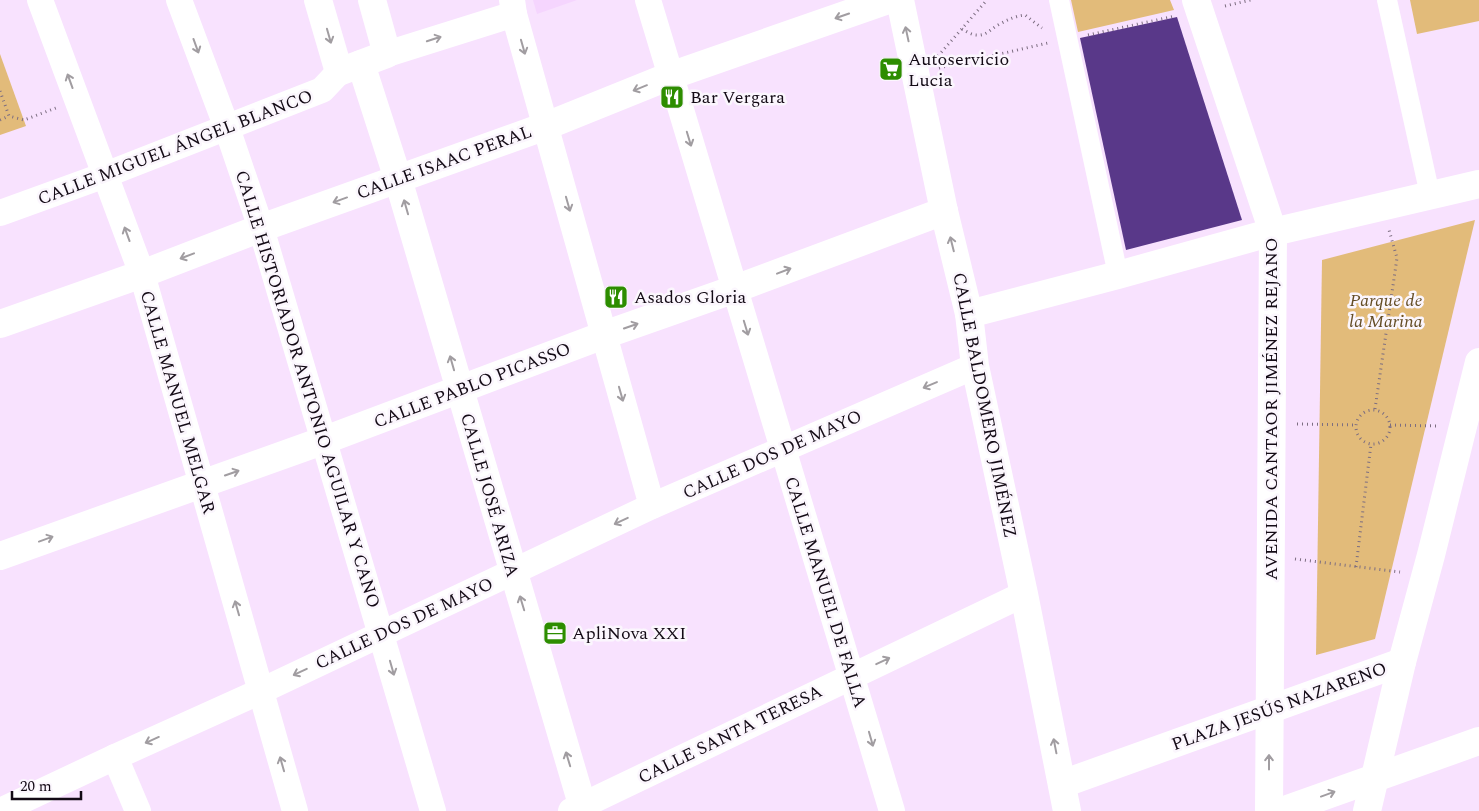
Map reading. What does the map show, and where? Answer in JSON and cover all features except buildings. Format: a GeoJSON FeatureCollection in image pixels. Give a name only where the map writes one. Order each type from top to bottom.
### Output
{"type":"FeatureCollection","features":[{"type":"Feature","properties":{"kind":"street","name":"CALLE MANUEL MELGAR"},"geometry":{"type":"LineString","coordinates":[[40,0],[142,274],[294,811]]}},
{"type":"Feature","properties":{"kind":"street","name":"CALLE HISTORIADOR ANTONIO AGUILAR Y CANO"},"geometry":{"type":"LineString","coordinates":[[179,0],[227,128],[261,228],[433,811]]}},
{"type":"Feature","properties":{"kind":"street","name":"CALLE JOSÉ ARIZA"},"geometry":{"type":"LineString","coordinates":[[318,0],[398,179],[513,572],[579,809]]}},
{"type":"Feature","properties":{"kind":"street"},"geometry":{"type":"LineString","coordinates":[[372,0],[388,54]]}},
{"type":"Feature","properties":{"kind":"street","name":"CALLE MANUEL DE FALLA"},"geometry":{"type":"LineString","coordinates":[[648,0],[892,811]]}},
{"type":"Feature","properties":{"kind":"street","name":"CALLE ISAAC PERAL"},"geometry":{"type":"LineString","coordinates":[[0,324],[546,126],[670,76],[888,0]]}},
{"type":"Feature","properties":{"kind":"street","name":"CALLE BALDOMERO JIMÉNEZ"},"geometry":{"type":"LineString","coordinates":[[900,0],[944,211],[969,314],[975,366],[1024,594],[1067,811]]}},
{"type":"Feature","properties":{"kind":"street"},"geometry":{"type":"LineString","coordinates":[[1059,0],[1118,275]]}},
{"type":"Feature","properties":{"kind":"street","name":"AVENIDA CANTAOR JIMÉNEZ REJANO"},"geometry":{"type":"LineString","coordinates":[[1196,0],[1273,232],[1269,811]]}},
{"type":"Feature","properties":{"kind":"street"},"geometry":{"type":"LineString","coordinates":[[1387,0],[1430,195]]}},
{"type":"Feature","properties":{"kind":"street","name":"CALLE MIGUEL ÁNGEL BLANCO"},"geometry":{"type":"LineString","coordinates":[[0,213],[105,175],[322,90],[350,68],[513,7]]}},
{"type":"Feature","properties":{"kind":"street"},"geometry":{"type":"LineString","coordinates":[[513,7],[652,506]]}},
{"type":"Feature","properties":{"kind":"street"},"geometry":{"type":"LineString","coordinates":[[969,314],[1273,232],[1479,184]]}},
{"type":"Feature","properties":{"kind":"street","name":"CALLE PABLO PICASSO"},"geometry":{"type":"LineString","coordinates":[[0,556],[325,440],[604,335],[735,290],[944,211]]}},
{"type":"Feature","properties":{"kind":"street","name":"PLAZA JESÚS NAZARENO"},"geometry":{"type":"LineString","coordinates":[[1062,784],[1402,662],[1426,575],[1479,362]]}},
{"type":"Feature","properties":{"kind":"street","name":"CALLE DOS DE MAYO"},"geometry":{"type":"LineString","coordinates":[[1,809],[261,691],[652,506],[975,366]]}},
{"type":"Feature","properties":{"kind":"street","name":"CALLE SANTA TERESA"},"geometry":{"type":"LineString","coordinates":[[579,809],[1024,594]]}},
{"type":"Feature","properties":{"kind":"street"},"geometry":{"type":"LineString","coordinates":[[1367,811],[1402,662]]}},
{"type":"Feature","properties":{"kind":"street"},"geometry":{"type":"LineString","coordinates":[[1282,811],[1479,741]]}},
{"type":"Feature","properties":{"kind":"street"},"geometry":{"type":"LineString","coordinates":[[114,757],[138,811]]}},
{"type":"Feature","properties":{"kind":"path"},"geometry":{"type":"LineString","coordinates":[[914,68],[931,64],[987,0]]}},
{"type":"Feature","properties":{"kind":"path"},"geometry":{"type":"LineString","coordinates":[[962,29],[979,36],[1010,19],[1025,15],[1052,37],[1066,33]]}},
{"type":"Feature","properties":{"kind":"path"},"geometry":{"type":"LineString","coordinates":[[0,91],[9,116]]}},
{"type":"Feature","properties":{"kind":"path"},"geometry":{"type":"LineString","coordinates":[[0,120],[9,116],[24,120],[77,100]]}},
{"type":"Feature","properties":{"kind":"path"},"geometry":{"type":"LineString","coordinates":[[1375,410],[1397,258],[1382,207]]}},
{"type":"Feature","properties":{"kind":"path"},"geometry":{"type":"LineString","coordinates":[[1368,410],[1375,410],[1383,412],[1388,418],[1390,425],[1389,433],[1385,439],[1371,444],[1363,441],[1358,435],[1356,425],[1361,414],[1368,410]]}},
{"type":"Feature","properties":{"kind":"path"},"geometry":{"type":"LineString","coordinates":[[1271,424],[1356,425]]}},
{"type":"Feature","properties":{"kind":"path"},"geometry":{"type":"LineString","coordinates":[[1390,425],[1463,427]]}},
{"type":"Feature","properties":{"kind":"path"},"geometry":{"type":"LineString","coordinates":[[1356,567],[1371,444]]}},
{"type":"Feature","properties":{"kind":"path"},"geometry":{"type":"LineString","coordinates":[[1270,556],[1426,575]]}},
{"type":"Feature","properties":{"kind":"shaded area"},"geometry":{"type":"Polygon","coordinates":[[[533,0],[577,0],[537,14],[533,0]]]}},
{"type":"Feature","properties":{"kind":"green space"},"geometry":{"type":"Polygon","coordinates":[[[1071,0],[1170,0],[1174,10],[1078,32],[1071,0]]]}},
{"type":"Feature","properties":{"kind":"green space"},"geometry":{"type":"Polygon","coordinates":[[[1410,0],[1479,0],[1479,21],[1417,34],[1410,0]]]}},
{"type":"Feature","properties":{"kind":"green space"},"geometry":{"type":"Polygon","coordinates":[[[0,54],[26,126],[0,135],[0,54]]]}},
{"type":"Feature","properties":{"kind":"green space","name":"Parque de la Marina"},"geometry":{"type":"Polygon","coordinates":[[[1475,220],[1375,639],[1316,655],[1322,260],[1475,220]]]}},
{"type":"Feature","properties":{"kind":"place","name":"Autoservicio Lucia"},"geometry":{"type":"Point","coordinates":[891,69]}},
{"type":"Feature","properties":{"kind":"place","name":"Bar Vergara"},"geometry":{"type":"Point","coordinates":[672,97]}},
{"type":"Feature","properties":{"kind":"place","name":"Asados Gloria"},"geometry":{"type":"Point","coordinates":[616,297]}},
{"type":"Feature","properties":{"kind":"place","name":"ApliNova XXI"},"geometry":{"type":"Point","coordinates":[555,633]}}]}
